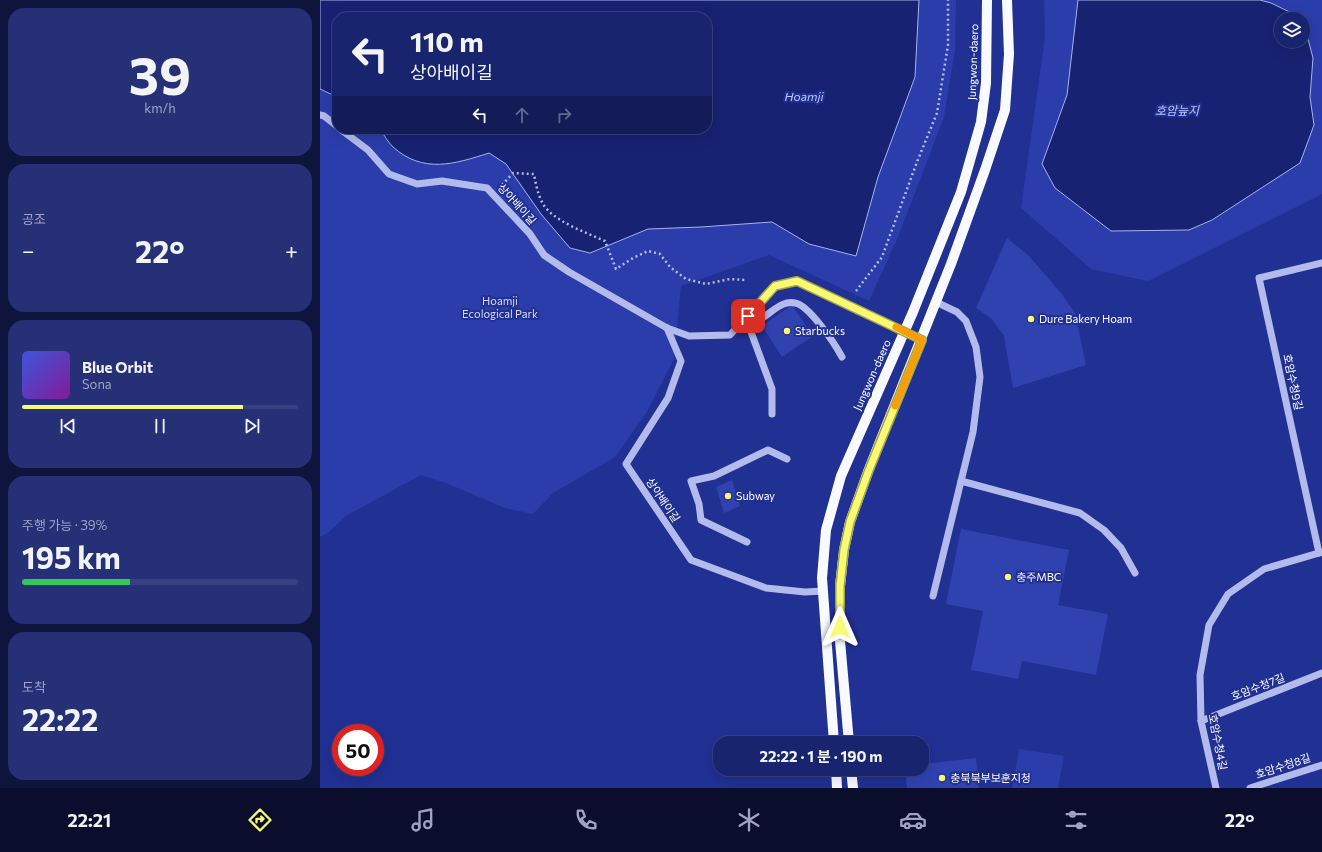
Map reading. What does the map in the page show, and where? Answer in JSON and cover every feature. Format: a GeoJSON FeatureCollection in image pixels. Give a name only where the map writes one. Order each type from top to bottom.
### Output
{"type":"FeatureCollection","features":[{"type":"Feature","properties":{"kind":"main road","name":"Jungwon-daero"},"geometry":{"type":"LineString","coordinates":[[833,736],[822,578],[826,530],[841,476],[904,332],[961,192],[980,122],[986,83],[987,0]]}},
{"type":"Feature","properties":{"kind":"main road"},"geometry":{"type":"LineString","coordinates":[[848,736],[840,641],[840,586],[844,550],[850,522],[869,470],[922,340],[964,228],[1005,110],[1009,54],[1007,0]]}},
{"type":"Feature","properties":{"kind":"main road"},"geometry":{"type":"LineString","coordinates":[[836,776],[837,788]]}},
{"type":"Feature","properties":{"kind":"main road"},"geometry":{"type":"LineString","coordinates":[[852,776],[853,788]]}},
{"type":"Feature","properties":{"kind":"street"},"geometry":{"type":"LineString","coordinates":[[320,115],[332,122]]}},
{"type":"Feature","properties":{"kind":"street","name":"상아배이길"},"geometry":{"type":"LineString","coordinates":[[347,134],[368,150],[389,174],[417,184],[442,181],[487,188],[530,234],[544,255],[569,272],[667,328],[689,336],[730,335],[775,286],[797,281],[922,340]]}},
{"type":"Feature","properties":{"kind":"street","name":"호암수청9길"},"geometry":{"type":"LineString","coordinates":[[1321,553],[1259,278],[1322,263]]}},
{"type":"Feature","properties":{"kind":"street"},"geometry":{"type":"LineString","coordinates":[[772,414],[772,389],[751,332],[755,324],[776,308],[787,302],[796,302],[804,307],[830,337],[842,357]]}},
{"type":"Feature","properties":{"kind":"street"},"geometry":{"type":"LineString","coordinates":[[933,596],[973,432],[980,377],[976,347],[966,321],[956,312],[936,302]]}},
{"type":"Feature","properties":{"kind":"street","name":"상아배이길"},"geometry":{"type":"LineString","coordinates":[[667,328],[681,360],[668,398],[626,464],[691,560],[766,588],[805,592],[823,590]]}},
{"type":"Feature","properties":{"kind":"street"},"geometry":{"type":"LineString","coordinates":[[747,542],[701,520],[699,504],[691,481],[714,476],[768,450],[786,460]]}},
{"type":"Feature","properties":{"kind":"street"},"geometry":{"type":"LineString","coordinates":[[961,481],[1080,514],[1104,530],[1121,548],[1135,573]]}},
{"type":"Feature","properties":{"kind":"street","name":"호암수청4길"},"geometry":{"type":"LineString","coordinates":[[1216,788],[1201,721],[1200,675],[1209,625],[1228,594],[1264,569],[1321,553]]}},
{"type":"Feature","properties":{"kind":"street","name":"호암수청7길"},"geometry":{"type":"LineString","coordinates":[[1201,721],[1322,673]]}},
{"type":"Feature","properties":{"kind":"street","name":"호암수청8길"},"geometry":{"type":"LineString","coordinates":[[1250,788],[1322,765]]}},
{"type":"Feature","properties":{"kind":"path"},"geometry":{"type":"LineString","coordinates":[[856,291],[882,257],[917,162],[937,113],[948,45],[948,0]]}},
{"type":"Feature","properties":{"kind":"path"},"geometry":{"type":"LineString","coordinates":[[502,185],[513,173],[534,174],[537,189],[544,205],[559,219],[605,241],[616,269],[633,258],[648,251],[660,254],[670,267],[686,279],[706,284],[730,279],[746,280]]}},
{"type":"Feature","properties":{"kind":"green space","name":"Hoamji Ecological Park"},"geometry":{"type":"Polygon","coordinates":[[[320,0],[956,0],[955,50],[944,117],[898,237],[869,301],[769,255],[681,286],[674,359],[647,412],[615,457],[553,493],[533,514],[505,508],[446,483],[421,475],[346,516],[329,532],[320,537],[320,0]]]}},
{"type":"Feature","properties":{"kind":"green space","name":"호암늪지"},"geometry":{"type":"Polygon","coordinates":[[[1044,0],[1322,0],[1322,194],[1148,281],[1091,269],[1021,208],[1045,37],[1044,0]]]}},
{"type":"Feature","properties":{"kind":"green space"},"geometry":{"type":"Polygon","coordinates":[[[1019,749],[1064,756],[1058,788],[1012,788],[1019,749]]]}},
{"type":"Feature","properties":{"kind":"water","name":"Hoamji"},"geometry":{"type":"Polygon","coordinates":[[[320,0],[919,0],[915,77],[878,177],[856,256],[809,244],[772,222],[648,229],[590,253],[570,248],[541,214],[506,164],[489,153],[452,163],[428,164],[416,161],[404,155],[391,145],[383,134],[712,134],[712,12],[332,12],[332,95],[320,89],[320,0]]]}},
{"type":"Feature","properties":{"kind":"water","name":"호암늪지"},"geometry":{"type":"Polygon","coordinates":[[[1078,0],[1260,0],[1271,3],[1290,12],[1274,12],[1274,48],[1310,48],[1310,47],[1313,58],[1310,97],[1314,125],[1300,163],[1212,220],[1189,230],[1111,231],[1055,188],[1042,164],[1067,95],[1078,0]]]}},
{"type":"Feature","properties":{"kind":"building"},"geometry":{"type":"Polygon","coordinates":[[[1007,238],[1028,255],[1061,293],[1075,313],[1086,365],[1013,388],[1004,336],[992,319],[976,308],[1007,238]]]}},
{"type":"Feature","properties":{"kind":"building","name":"Starbucks"},"geometry":{"type":"Polygon","coordinates":[[[792,305],[813,336],[782,357],[762,326],[792,305]]]}},
{"type":"Feature","properties":{"kind":"building","name":"Subway"},"geometry":{"type":"Polygon","coordinates":[[[732,480],[740,506],[724,513],[716,487],[732,480]]]}},
{"type":"Feature","properties":{"kind":"building","name":"충주MBC"},"geometry":{"type":"Polygon","coordinates":[[[961,529],[1069,550],[1058,605],[1108,614],[1096,675],[1022,661],[1018,679],[971,670],[983,611],[946,604],[961,529]]]}},
{"type":"Feature","properties":{"kind":"building","name":"충북북부보훈지청"},"geometry":{"type":"Polygon","coordinates":[[[976,758],[979,788],[907,788],[906,776],[929,776],[929,763],[976,758]]]}},
{"type":"Feature","properties":{"kind":"slow traffic"},"geometry":{"type":"LineString","coordinates":[[895,406],[922,340],[896,327]]}},
{"type":"Feature","properties":{"kind":"place","name":"Dure Bakery Hoam"},"geometry":{"type":"Point","coordinates":[1031,319]}},
{"type":"Feature","properties":{"kind":"place","name":"Starbucks"},"geometry":{"type":"Point","coordinates":[787,331]}},
{"type":"Feature","properties":{"kind":"place","name":"Subway"},"geometry":{"type":"Point","coordinates":[728,496]}},
{"type":"Feature","properties":{"kind":"place","name":"충주MBC"},"geometry":{"type":"Point","coordinates":[1008,577]}},
{"type":"Feature","properties":{"kind":"place","name":"충북북부보훈지청"},"geometry":{"type":"Point","coordinates":[942,778]}},
{"type":"Feature","properties":{"kind":"route"},"geometry":{"type":"LineString","coordinates":[[748,316],[775,286],[797,281],[922,340],[869,470],[850,522],[844,550],[840,586],[840,627]]}}]}
